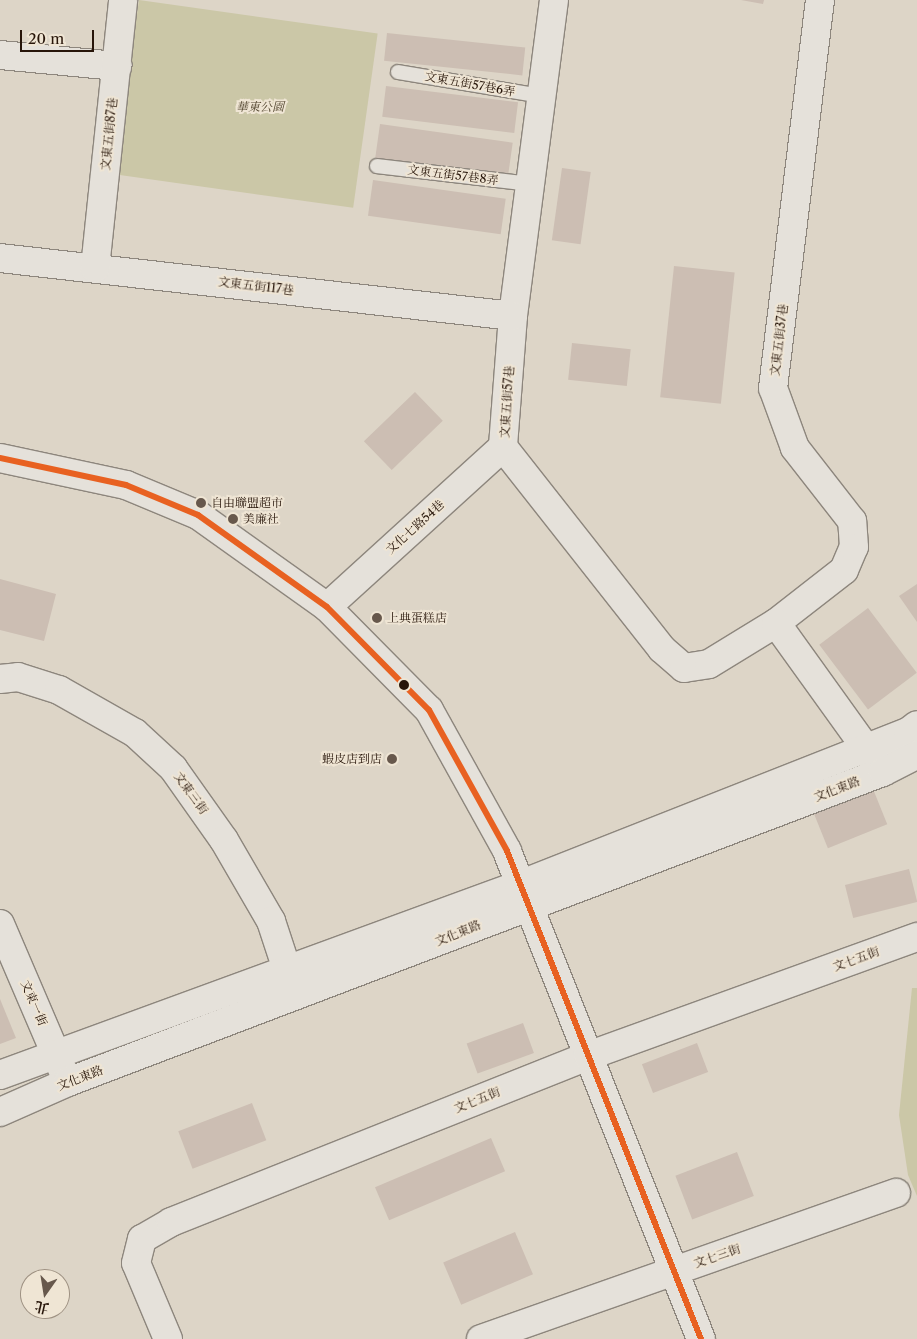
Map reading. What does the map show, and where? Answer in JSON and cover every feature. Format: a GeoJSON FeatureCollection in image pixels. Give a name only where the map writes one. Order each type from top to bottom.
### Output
{"type":"FeatureCollection","features":[{"type":"Feature","properties":{"kind":"street","name":"文東五街87巷"},"geometry":{"type":"LineString","coordinates":[[95,268],[124,0]]}},
{"type":"Feature","properties":{"kind":"street","name":"文東五街57巷"},"geometry":{"type":"LineString","coordinates":[[554,0],[513,316],[503,447],[662,649],[684,668],[709,664],[776,623]]}},
{"type":"Feature","properties":{"kind":"street","name":"文東五街37巷"},"geometry":{"type":"LineString","coordinates":[[776,623],[844,570],[854,547],[852,521],[795,448],[773,388],[820,0]]}},
{"type":"Feature","properties":{"kind":"street"},"geometry":{"type":"LineString","coordinates":[[0,55],[117,66]]}},
{"type":"Feature","properties":{"kind":"street","name":"文東五街117巷"},"geometry":{"type":"LineString","coordinates":[[0,258],[513,316]]}},
{"type":"Feature","properties":{"kind":"street","name":"文化七路54巷"},"geometry":{"type":"LineString","coordinates":[[327,607],[503,447]]}},
{"type":"Feature","properties":{"kind":"street"},"geometry":{"type":"LineString","coordinates":[[0,458],[126,484],[198,515],[327,607],[429,710],[507,851],[701,1339]]}},
{"type":"Feature","properties":{"kind":"street"},"geometry":{"type":"LineString","coordinates":[[776,623],[883,772]]}},
{"type":"Feature","properties":{"kind":"street","name":"文東三街"},"geometry":{"type":"LineString","coordinates":[[0,679],[18,677],[59,690],[135,733],[173,768],[224,840],[271,921],[286,972],[296,997]]}},
{"type":"Feature","properties":{"kind":"street","name":"文化東路"},"geometry":{"type":"LineString","coordinates":[[0,1112],[68,1082],[296,997],[524,895],[917,725]]}},
{"type":"Feature","properties":{"kind":"street","name":"文化東路"},"geometry":{"type":"LineString","coordinates":[[0,1075],[55,1053],[286,972],[524,895],[883,772],[917,755]]}},
{"type":"Feature","properties":{"kind":"street","name":"文東一街"},"geometry":{"type":"LineString","coordinates":[[0,924],[68,1082]]}},
{"type":"Feature","properties":{"kind":"street","name":"文七五街"},"geometry":{"type":"LineString","coordinates":[[168,1339],[136,1263],[142,1239],[171,1222],[588,1056],[917,937]]}},
{"type":"Feature","properties":{"kind":"street","name":"文七三街"},"geometry":{"type":"LineString","coordinates":[[481,1339],[896,1193]]}},
{"type":"Feature","properties":{"kind":"lane","name":"文東五街57巷6弄"},"geometry":{"type":"LineString","coordinates":[[398,72],[541,96]]}},
{"type":"Feature","properties":{"kind":"lane","name":"文東五街57巷8弄"},"geometry":{"type":"LineString","coordinates":[[377,166],[530,184]]}},
{"type":"Feature","properties":{"kind":"green space","name":"華東公園"},"geometry":{"type":"Polygon","coordinates":[[[139,0],[378,34],[353,208],[115,174],[139,0]]]}},
{"type":"Feature","properties":{"kind":"green space"},"geometry":{"type":"Polygon","coordinates":[[[912,988],[917,988],[917,1196],[908,1175],[899,1115],[912,988]]]}},
{"type":"Feature","properties":{"kind":"building"},"geometry":{"type":"Polygon","coordinates":[[[741,0],[764,0],[763,4],[741,0]]]}},
{"type":"Feature","properties":{"kind":"building"},"geometry":{"type":"Polygon","coordinates":[[[387,33],[525,48],[522,75],[384,61],[387,33]]]}},
{"type":"Feature","properties":{"kind":"building"},"geometry":{"type":"Polygon","coordinates":[[[386,86],[518,102],[514,133],[382,117],[386,86]]]}},
{"type":"Feature","properties":{"kind":"building"},"geometry":{"type":"Polygon","coordinates":[[[380,124],[513,143],[508,176],[375,158],[380,124]]]}},
{"type":"Feature","properties":{"kind":"building"},"geometry":{"type":"Polygon","coordinates":[[[562,168],[591,172],[581,244],[552,240],[562,168]]]}},
{"type":"Feature","properties":{"kind":"building"},"geometry":{"type":"Polygon","coordinates":[[[373,180],[506,199],[501,234],[368,216],[373,180]]]}},
{"type":"Feature","properties":{"kind":"building"},"geometry":{"type":"Polygon","coordinates":[[[674,266],[735,272],[721,404],[660,397],[674,266]]]}},
{"type":"Feature","properties":{"kind":"building"},"geometry":{"type":"Polygon","coordinates":[[[572,343],[631,349],[627,386],[568,380],[572,343]]]}},
{"type":"Feature","properties":{"kind":"building"},"geometry":{"type":"Polygon","coordinates":[[[415,392],[443,421],[392,470],[364,441],[415,392]]]}},
{"type":"Feature","properties":{"kind":"building"},"geometry":{"type":"Polygon","coordinates":[[[0,579],[56,594],[44,641],[0,630],[0,579]]]}},
{"type":"Feature","properties":{"kind":"building"},"geometry":{"type":"Polygon","coordinates":[[[917,584],[917,622],[899,596],[917,584]]]}},
{"type":"Feature","properties":{"kind":"building"},"geometry":{"type":"Polygon","coordinates":[[[868,608],[917,673],[868,709],[819,645],[868,608]]]}},
{"type":"Feature","properties":{"kind":"building"},"geometry":{"type":"Polygon","coordinates":[[[873,789],[887,824],[828,848],[814,813],[873,789]]]}},
{"type":"Feature","properties":{"kind":"building"},"geometry":{"type":"Polygon","coordinates":[[[909,869],[917,902],[853,918],[845,885],[909,869]]]}},
{"type":"Feature","properties":{"kind":"building"},"geometry":{"type":"Polygon","coordinates":[[[0,999],[16,1038],[0,1044],[0,999]]]}},
{"type":"Feature","properties":{"kind":"building"},"geometry":{"type":"Polygon","coordinates":[[[523,1023],[534,1053],[478,1074],[467,1044],[523,1023]]]}},
{"type":"Feature","properties":{"kind":"building"},"geometry":{"type":"Polygon","coordinates":[[[697,1043],[708,1072],[653,1093],[642,1064],[697,1043]]]}},
{"type":"Feature","properties":{"kind":"building"},"geometry":{"type":"Polygon","coordinates":[[[252,1103],[266,1140],[193,1169],[178,1131],[252,1103]]]}},
{"type":"Feature","properties":{"kind":"building"},"geometry":{"type":"Polygon","coordinates":[[[491,1138],[505,1171],[389,1220],[375,1187],[491,1138]]]}},
{"type":"Feature","properties":{"kind":"building"},"geometry":{"type":"Polygon","coordinates":[[[737,1152],[754,1196],[692,1220],[675,1176],[737,1152]]]}},
{"type":"Feature","properties":{"kind":"building"},"geometry":{"type":"Polygon","coordinates":[[[515,1232],[533,1274],[461,1305],[443,1262],[515,1232]]]}},
{"type":"Feature","properties":{"kind":"transit line"},"geometry":{"type":"LineString","coordinates":[[0,458],[126,485],[198,515],[327,607],[429,710],[507,851],[701,1339]]}},
{"type":"Feature","properties":{"kind":"place","name":"自由聯盟超市"},"geometry":{"type":"Point","coordinates":[201,503]}},
{"type":"Feature","properties":{"kind":"place","name":"美廉社"},"geometry":{"type":"Point","coordinates":[233,519]}},
{"type":"Feature","properties":{"kind":"place","name":"上典蛋糕店"},"geometry":{"type":"Point","coordinates":[377,618]}},
{"type":"Feature","properties":{"kind":"place","name":"蝦皮店到店"},"geometry":{"type":"Point","coordinates":[392,759]}}]}
